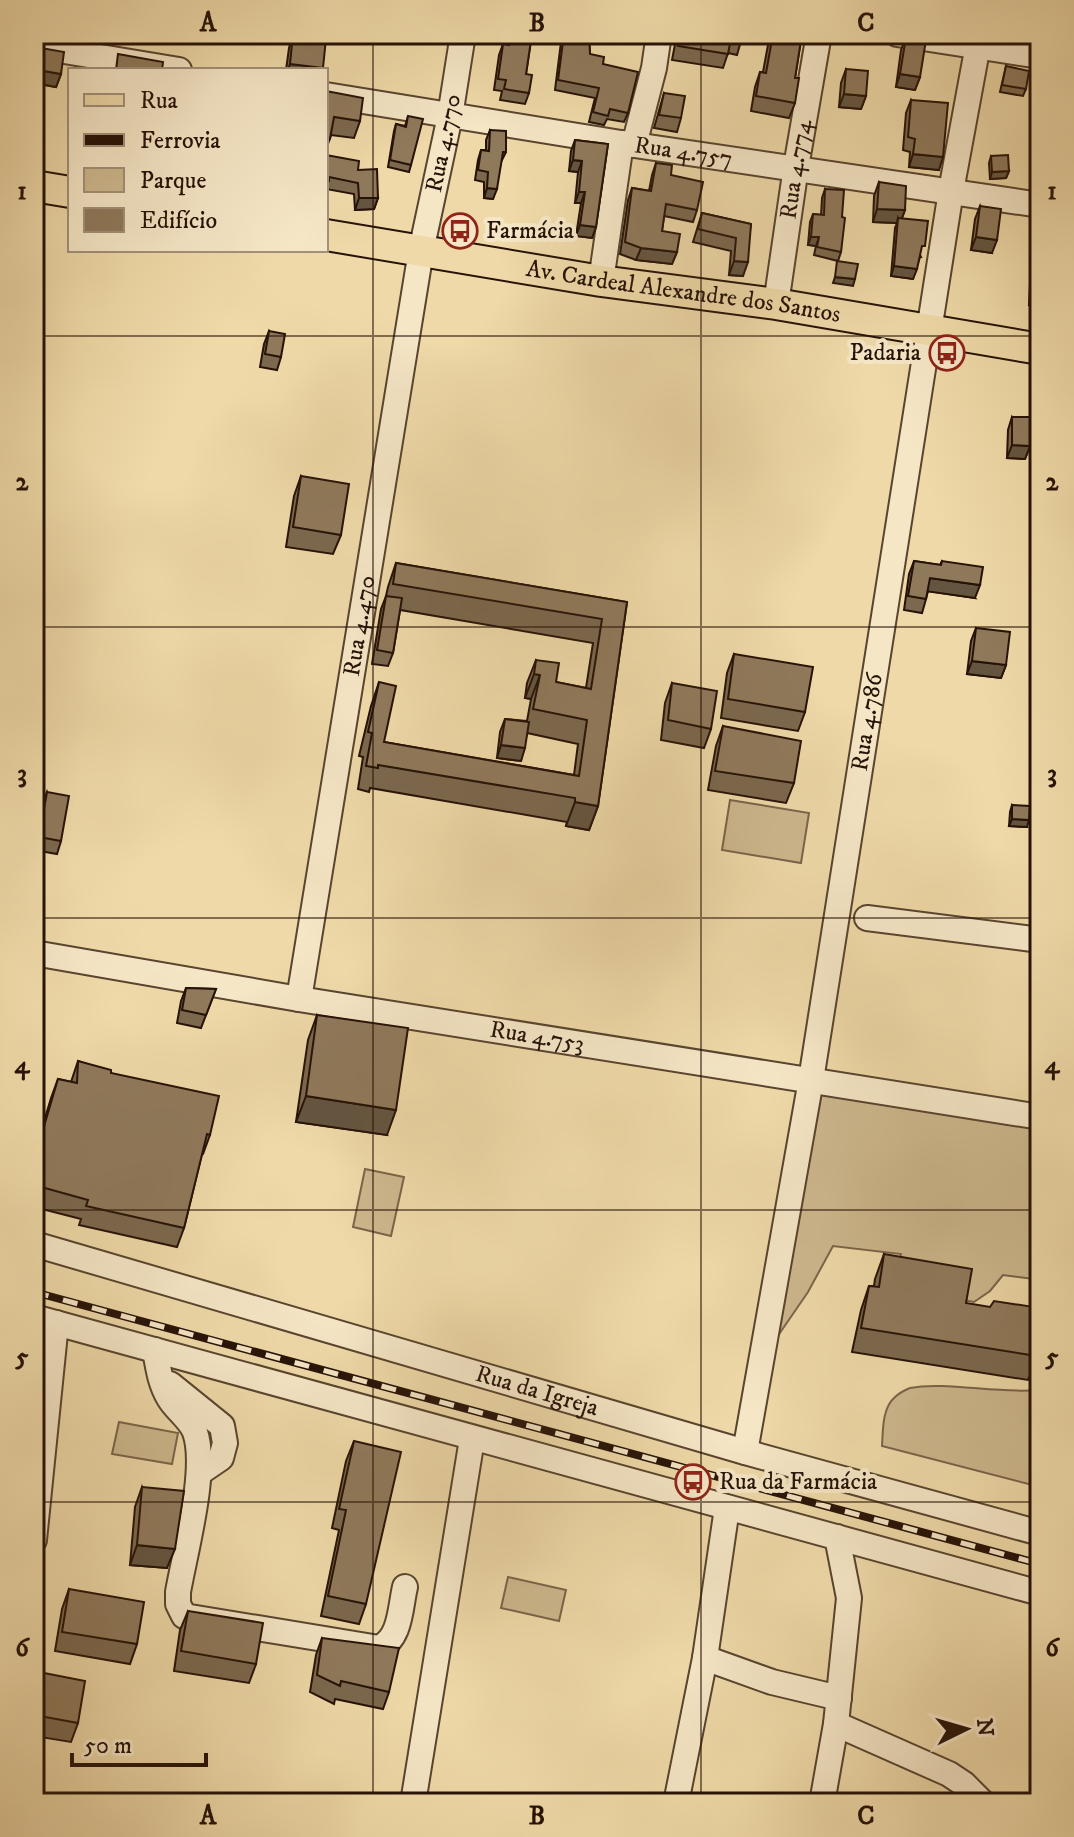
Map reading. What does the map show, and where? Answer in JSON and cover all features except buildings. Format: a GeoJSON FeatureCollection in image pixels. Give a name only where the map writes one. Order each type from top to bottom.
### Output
{"type":"FeatureCollection","features":[{"type":"Feature","properties":{"kind":"main road"},"geometry":{"type":"LineString","coordinates":[[34,186],[68,192]]}},
{"type":"Feature","properties":{"kind":"main road","name":"Av. Cardeal Alexandre dos Santos"},"geometry":{"type":"LineString","coordinates":[[328,235],[601,281],[776,304],[1040,349]]}},
{"type":"Feature","properties":{"kind":"street","name":"Rua 4.770"},"geometry":{"type":"LineString","coordinates":[[421,251],[450,116],[463,34]]}},
{"type":"Feature","properties":{"kind":"street"},"geometry":{"type":"LineString","coordinates":[[601,281],[628,144],[654,68],[659,34]]}},
{"type":"Feature","properties":{"kind":"street","name":"Rua 4.774"},"geometry":{"type":"LineString","coordinates":[[776,304],[819,34]]}},
{"type":"Feature","properties":{"kind":"street"},"geometry":{"type":"LineString","coordinates":[[897,34],[980,40],[1040,56]]}},
{"type":"Feature","properties":{"kind":"street","name":"Rua 4.786"},"geometry":{"type":"LineString","coordinates":[[745,1452],[811,1080],[951,191],[980,40]]}},
{"type":"Feature","properties":{"kind":"street"},"geometry":{"type":"LineString","coordinates":[[34,46],[167,68]]}},
{"type":"Feature","properties":{"kind":"street","name":"Rua 4.757"},"geometry":{"type":"LineString","coordinates":[[328,95],[628,144],[1040,205]]}},
{"type":"Feature","properties":{"kind":"street","name":"Rua 4.470"},"geometry":{"type":"LineString","coordinates":[[299,999],[421,251]]}},
{"type":"Feature","properties":{"kind":"street"},"geometry":{"type":"LineString","coordinates":[[867,918],[1040,940]]}},
{"type":"Feature","properties":{"kind":"street","name":"Rua 4.753"},"geometry":{"type":"LineString","coordinates":[[34,953],[299,999],[1040,1117]]}},
{"type":"Feature","properties":{"kind":"street","name":"Rua da Igreja"},"geometry":{"type":"LineString","coordinates":[[34,1244],[745,1452],[1040,1533]]}},
{"type":"Feature","properties":{"kind":"street"},"geometry":{"type":"LineString","coordinates":[[34,1540],[45,1320],[1040,1593]]}},
{"type":"Feature","properties":{"kind":"street"},"geometry":{"type":"LineString","coordinates":[[155,1350],[159,1375],[169,1398],[194,1430],[199,1451],[199,1473],[178,1592],[178,1604],[184,1616],[379,1648],[394,1635],[405,1587]]}},
{"type":"Feature","properties":{"kind":"street"},"geometry":{"type":"LineString","coordinates":[[413,1803],[472,1439]]}},
{"type":"Feature","properties":{"kind":"street"},"geometry":{"type":"LineString","coordinates":[[676,1803],[705,1658],[727,1508]]}},
{"type":"Feature","properties":{"kind":"street"},"geometry":{"type":"LineString","coordinates":[[822,1803],[836,1724],[849,1598],[837,1537]]}},
{"type":"Feature","properties":{"kind":"street"},"geometry":{"type":"LineString","coordinates":[[705,1658],[772,1682],[839,1698]]}},
{"type":"Feature","properties":{"kind":"street"},"geometry":{"type":"LineString","coordinates":[[836,1724],[949,1774],[983,1803]]}},
{"type":"Feature","properties":{"kind":"green space"},"geometry":{"type":"Polygon","coordinates":[[[730,800],[809,813],[801,863],[722,850],[730,800]]]}},
{"type":"Feature","properties":{"kind":"green space"},"geometry":{"type":"Polygon","coordinates":[[[811,1080],[1040,1122],[1040,1292],[1034,1279],[1003,1275],[990,1291],[974,1302],[953,1298],[896,1272],[901,1254],[833,1246],[808,1292],[773,1343],[811,1080]]]}},
{"type":"Feature","properties":{"kind":"green space"},"geometry":{"type":"Polygon","coordinates":[[[365,1169],[404,1177],[391,1236],[353,1227],[365,1169]]]}},
{"type":"Feature","properties":{"kind":"green space"},"geometry":{"type":"Polygon","coordinates":[[[1040,1375],[1040,1487],[882,1446],[887,1408],[894,1398],[908,1389],[939,1386],[1037,1390],[1040,1375]]]}},
{"type":"Feature","properties":{"kind":"green space"},"geometry":{"type":"Polygon","coordinates":[[[119,1422],[178,1433],[172,1464],[112,1454],[119,1422]]]}},
{"type":"Feature","properties":{"kind":"green space"},"geometry":{"type":"Polygon","coordinates":[[[508,1577],[566,1590],[559,1621],[501,1608],[508,1577]]]}},
{"type":"Feature","properties":{"kind":"railway"},"geometry":{"type":"LineString","coordinates":[[34,1292],[1040,1564]]}},
{"type":"Feature","properties":{"kind":"place","name":"Farmácia"},"geometry":{"type":"Point","coordinates":[460,231]}},
{"type":"Feature","properties":{"kind":"place","name":"Padaria"},"geometry":{"type":"Point","coordinates":[947,353]}},
{"type":"Feature","properties":{"kind":"place","name":"Rua da Farmácia"},"geometry":{"type":"Point","coordinates":[693,1482]}}]}
